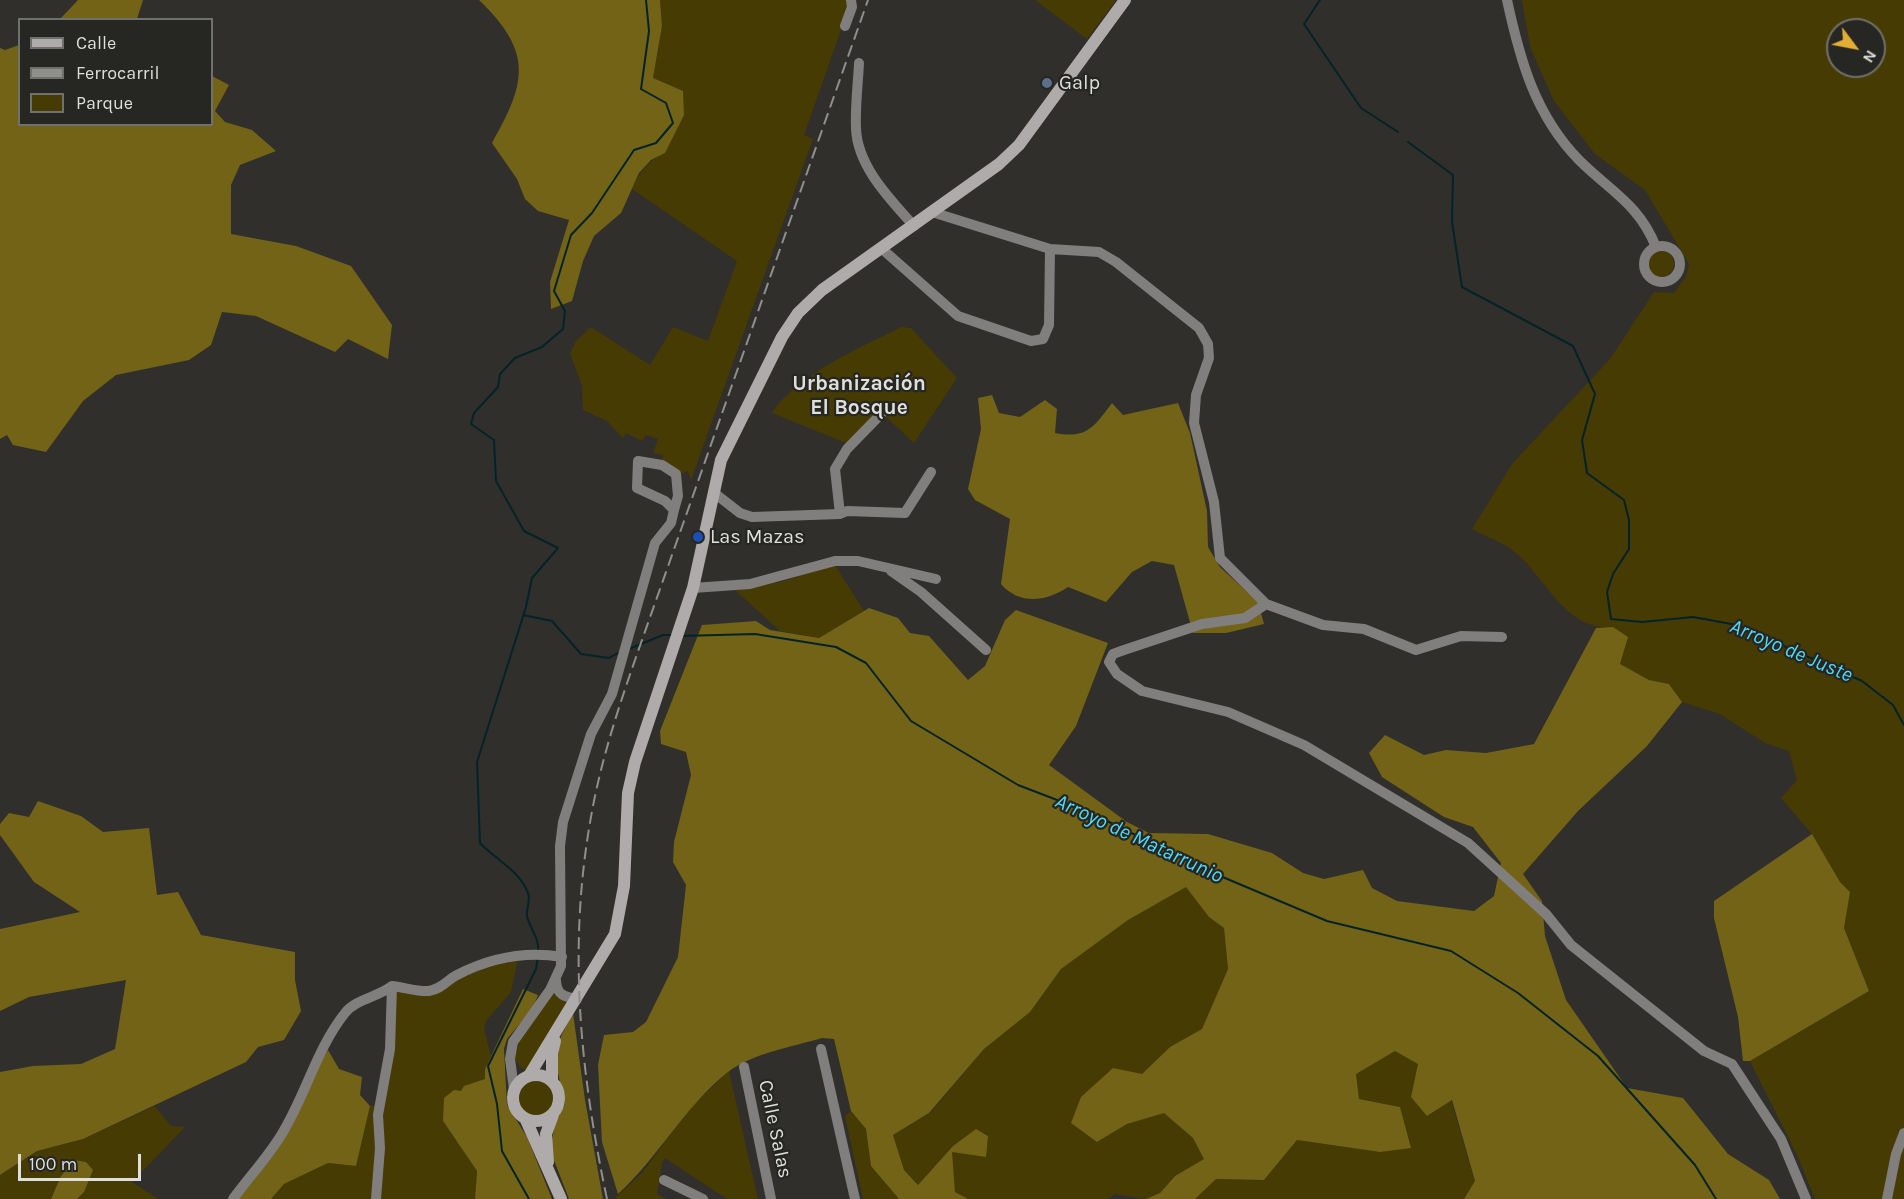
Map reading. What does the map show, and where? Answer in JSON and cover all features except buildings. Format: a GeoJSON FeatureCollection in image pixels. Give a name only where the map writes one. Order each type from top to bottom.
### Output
{"type":"FeatureCollection","features":[{"type":"Feature","properties":{"kind":"street"},"geometry":{"type":"LineString","coordinates":[[845,26],[852,7],[850,0]]}},
{"type":"Feature","properties":{"kind":"street"},"geometry":{"type":"LineString","coordinates":[[514,1089],[529,1075],[605,953],[621,911],[628,793],[635,762],[679,636],[693,588],[721,460],[731,435],[782,337],[798,313],[822,290],[999,164],[1019,145],[1125,0]]}},
{"type":"Feature","properties":{"kind":"street"},"geometry":{"type":"LineString","coordinates":[[1507,0],[1522,64],[1548,120],[1579,160],[1629,203],[1648,229],[1656,247]]}},
{"type":"Feature","properties":{"kind":"street"},"geometry":{"type":"LineString","coordinates":[[859,63],[856,128],[858,141],[886,195],[914,226]]}},
{"type":"Feature","properties":{"kind":"street"},"geometry":{"type":"LineString","coordinates":[[932,212],[1050,249],[1099,252],[1116,262],[1199,328],[1208,344],[1209,358],[1196,395],[1194,423],[1214,502],[1220,558],[1266,604],[1323,625],[1364,629],[1416,650],[1461,636],[1502,637]]}},
{"type":"Feature","properties":{"kind":"street"},"geometry":{"type":"LineString","coordinates":[[881,248],[958,316],[1031,341],[1043,339],[1049,326],[1050,249]]}},
{"type":"Feature","properties":{"kind":"street"},"geometry":{"type":"LineString","coordinates":[[840,514],[835,469],[847,449],[882,413]]}},
{"type":"Feature","properties":{"kind":"street"},"geometry":{"type":"LineString","coordinates":[[577,999],[561,995],[557,991],[556,981],[562,957],[560,846],[563,822],[591,734],[612,694],[627,649],[655,543],[671,523],[678,496],[676,474],[662,465],[638,461],[637,488],[665,501],[674,510]]}},
{"type":"Feature","properties":{"kind":"street"},"geometry":{"type":"LineString","coordinates":[[713,492],[740,513],[752,518],[840,514],[847,511],[905,513],[931,472]]}},
{"type":"Feature","properties":{"kind":"street"},"geometry":{"type":"LineString","coordinates":[[693,588],[750,584],[835,561],[858,561],[936,579]]}},
{"type":"Feature","properties":{"kind":"street"},"geometry":{"type":"LineString","coordinates":[[886,567],[921,592],[986,650]]}},
{"type":"Feature","properties":{"kind":"street"},"geometry":{"type":"LineString","coordinates":[[1266,604],[1245,618],[1202,624],[1113,654],[1110,662],[1118,674],[1143,691],[1228,712],[1304,745],[1468,843],[1545,914],[1571,945],[1704,1051],[1732,1064],[1781,1139],[1806,1199]]}},
{"type":"Feature","properties":{"kind":"street"},"geometry":{"type":"LineString","coordinates":[[233,1199],[282,1133],[317,1060],[345,1013],[355,1005],[382,994],[392,986],[428,991],[442,987],[456,975],[513,955],[545,954],[562,957]]}},
{"type":"Feature","properties":{"kind":"street"},"geometry":{"type":"LineString","coordinates":[[553,1115],[536,1122],[520,1116],[513,1104],[514,1089],[510,1059],[513,1042],[556,981]]}},
{"type":"Feature","properties":{"kind":"street"},"geometry":{"type":"LineString","coordinates":[[376,1199],[380,1148],[378,1115],[390,1049],[392,986]]}},
{"type":"Feature","properties":{"kind":"street"},"geometry":{"type":"LineString","coordinates":[[549,1172],[546,1134],[559,1098],[552,1082],[552,1054],[558,1028]]}},
{"type":"Feature","properties":{"kind":"street"},"geometry":{"type":"LineString","coordinates":[[821,1049],[855,1199]]}},
{"type":"Feature","properties":{"kind":"street"},"geometry":{"type":"LineString","coordinates":[[510,1059],[529,1075],[538,1074],[552,1082]]}},
{"type":"Feature","properties":{"kind":"street","name":"Calle Salas"},"geometry":{"type":"LineString","coordinates":[[744,1067],[771,1199]]}},
{"type":"Feature","properties":{"kind":"street"},"geometry":{"type":"LineString","coordinates":[[526,1120],[561,1199]]}},
{"type":"Feature","properties":{"kind":"street"},"geometry":{"type":"LineString","coordinates":[[1887,1199],[1896,1154],[1904,1133]]}},
{"type":"Feature","properties":{"kind":"street"},"geometry":{"type":"LineString","coordinates":[[664,1180],[703,1199]]}},
{"type":"Feature","properties":{"kind":"green space"},"geometry":{"type":"Polygon","coordinates":[[[660,0],[846,0],[848,10],[804,135],[813,139],[691,480],[688,471],[679,474],[662,461],[663,455],[653,453],[658,439],[646,435],[642,441],[626,433],[623,438],[607,421],[583,410],[582,386],[570,353],[576,341],[591,327],[650,365],[673,327],[708,341],[737,261],[632,189],[645,167],[665,153],[653,78],[662,26],[660,0]]]}},
{"type":"Feature","properties":{"kind":"green space"},"geometry":{"type":"Polygon","coordinates":[[[1035,0],[1116,0],[1087,39],[1035,0]]]}},
{"type":"Feature","properties":{"kind":"green space"},"geometry":{"type":"Polygon","coordinates":[[[1522,0],[1904,0],[1904,1199],[1815,1199],[1797,1155],[1750,1061],[1869,991],[1844,928],[1849,892],[1840,882],[1812,834],[1781,798],[1797,780],[1789,751],[1765,743],[1720,714],[1682,702],[1669,684],[1649,680],[1619,664],[1613,627],[1597,626],[1570,613],[1512,550],[1472,529],[1512,464],[1610,359],[1654,292],[1674,293],[1686,276],[1689,264],[1645,190],[1595,154],[1554,101],[1530,47],[1522,0]]]}},
{"type":"Feature","properties":{"kind":"green space"},"geometry":{"type":"Polygon","coordinates":[[[1661,251],[1670,255],[1674,264],[1670,273],[1661,277],[1652,273],[1648,264],[1652,255],[1661,251]]]}},
{"type":"Feature","properties":{"kind":"green space"},"geometry":{"type":"Polygon","coordinates":[[[901,327],[911,328],[957,378],[914,443],[882,413],[851,445],[772,413],[783,399],[813,374],[901,327]]]}},
{"type":"Feature","properties":{"kind":"green space"},"geometry":{"type":"Polygon","coordinates":[[[835,565],[864,611],[819,638],[780,631],[734,589],[780,582],[835,565]]]}},
{"type":"Feature","properties":{"kind":"green space"},"geometry":{"type":"Polygon","coordinates":[[[1186,886],[1209,917],[1224,928],[1228,969],[1202,1030],[1170,1047],[1142,1074],[1097,1142],[1127,1124],[1164,1112],[1193,1138],[1205,1159],[1175,1176],[1160,1193],[1146,1199],[1115,1194],[1108,1199],[968,1199],[955,1192],[951,1152],[988,1135],[976,1130],[953,1146],[918,1185],[904,1170],[893,1135],[930,1113],[984,1049],[1030,1012],[1061,969],[1128,920],[1186,886]]]}},
{"type":"Feature","properties":{"kind":"green space"},"geometry":{"type":"Polygon","coordinates":[[[518,959],[511,992],[486,1021],[484,1029],[491,1056],[485,1069],[485,1080],[443,1121],[477,1171],[475,1199],[379,1199],[381,1111],[395,1043],[395,992],[455,980],[497,963],[518,959]]]}},
{"type":"Feature","properties":{"kind":"green space"},"geometry":{"type":"Polygon","coordinates":[[[554,993],[569,1002],[526,1070],[520,1067],[515,1058],[519,1041],[554,993]]]}},
{"type":"Feature","properties":{"kind":"green space"},"geometry":{"type":"Polygon","coordinates":[[[1395,1050],[1419,1064],[1411,1097],[1428,1116],[1451,1100],[1475,1182],[1464,1199],[1195,1199],[1215,1179],[1264,1180],[1297,1140],[1380,1152],[1400,1107],[1359,1099],[1356,1074],[1395,1050]]]}},
{"type":"Feature","properties":{"kind":"green space"},"geometry":{"type":"Polygon","coordinates":[[[729,1071],[758,1199],[727,1199],[665,1158],[662,1163],[657,1194],[666,1199],[614,1199],[643,1172],[687,1111],[729,1071]]]}},
{"type":"Feature","properties":{"kind":"green space"},"geometry":{"type":"Polygon","coordinates":[[[536,1080],[549,1085],[554,1098],[549,1111],[536,1116],[523,1111],[518,1098],[523,1085],[536,1080]]]}},
{"type":"Feature","properties":{"kind":"green space"},"geometry":{"type":"Polygon","coordinates":[[[377,1105],[374,1199],[271,1199],[284,1184],[328,1163],[356,1166],[370,1106],[377,1105]]]}},
{"type":"Feature","properties":{"kind":"green space"},"geometry":{"type":"Polygon","coordinates":[[[155,1106],[171,1126],[185,1127],[132,1182],[158,1199],[77,1199],[84,1192],[86,1162],[75,1160],[61,1176],[51,1199],[0,1199],[0,1175],[37,1151],[83,1139],[155,1106]]]}},
{"type":"Feature","properties":{"kind":"green space"},"geometry":{"type":"Polygon","coordinates":[[[851,1111],[866,1129],[871,1166],[899,1199],[863,1199],[845,1116],[851,1111]]]}},
{"type":"Feature","properties":{"kind":"shaded area"},"geometry":{"type":"Polygon","coordinates":[[[78,0],[143,0],[137,18],[61,18],[78,0]]]}},
{"type":"Feature","properties":{"kind":"shaded area"},"geometry":{"type":"Polygon","coordinates":[[[479,0],[660,0],[662,26],[653,78],[683,91],[684,115],[665,153],[651,160],[639,173],[621,213],[594,236],[583,261],[572,301],[551,309],[550,282],[569,220],[538,211],[525,199],[517,179],[492,143],[512,102],[518,85],[519,68],[516,52],[509,36],[479,0]]]}},
{"type":"Feature","properties":{"kind":"shaded area"},"geometry":{"type":"Polygon","coordinates":[[[18,45],[18,126],[213,126],[213,77],[229,85],[215,111],[225,122],[252,130],[276,151],[240,165],[231,185],[231,234],[296,246],[351,266],[392,325],[388,359],[348,339],[335,352],[256,316],[222,312],[211,345],[189,360],[116,375],[83,401],[46,452],[13,445],[7,435],[0,439],[0,48],[5,50],[18,45]]]}},
{"type":"Feature","properties":{"kind":"shaded area"},"geometry":{"type":"Polygon","coordinates":[[[992,395],[999,413],[1020,417],[1045,400],[1057,409],[1055,433],[1066,434],[1075,434],[1089,429],[1112,403],[1123,415],[1178,403],[1190,433],[1207,511],[1208,547],[1220,567],[1258,602],[1264,624],[1226,633],[1193,633],[1174,565],[1152,561],[1132,572],[1106,602],[1068,587],[1051,596],[1033,599],[1008,591],[1001,584],[1010,519],[975,500],[968,489],[981,429],[978,398],[992,395]]]}},
{"type":"Feature","properties":{"kind":"shaded area"},"geometry":{"type":"Polygon","coordinates":[[[869,608],[898,618],[910,633],[929,636],[968,680],[985,666],[1005,620],[1016,610],[1108,643],[1076,726],[1049,765],[1127,822],[1149,833],[1208,834],[1272,853],[1303,873],[1324,879],[1363,870],[1372,888],[1397,901],[1474,911],[1494,896],[1501,863],[1473,827],[1444,817],[1382,777],[1369,753],[1385,735],[1424,755],[1446,750],[1486,753],[1534,744],[1596,628],[1613,627],[1628,637],[1620,664],[1649,680],[1669,684],[1682,702],[1647,746],[1578,811],[1523,874],[1542,901],[1545,936],[1566,1000],[1627,1088],[1683,1098],[1728,1154],[1769,1180],[1780,1199],[1464,1199],[1475,1181],[1452,1100],[1427,1116],[1411,1097],[1418,1064],[1395,1051],[1356,1074],[1359,1099],[1400,1107],[1411,1148],[1380,1152],[1297,1140],[1264,1180],[1216,1179],[1195,1199],[1146,1199],[1160,1193],[1175,1176],[1204,1159],[1193,1138],[1164,1113],[1127,1124],[1097,1142],[1071,1123],[1081,1097],[1113,1068],[1142,1074],[1170,1047],[1202,1029],[1228,969],[1224,928],[1209,917],[1186,887],[1128,920],[1061,969],[1030,1012],[984,1049],[929,1113],[893,1135],[904,1170],[918,1185],[953,1146],[976,1129],[988,1136],[986,1157],[952,1152],[955,1192],[968,1199],[899,1199],[871,1166],[866,1129],[851,1111],[834,1039],[822,1038],[761,1055],[728,1072],[698,1101],[633,1180],[618,1194],[602,1142],[598,1065],[604,1035],[633,1032],[646,1022],[678,957],[686,885],[673,862],[674,842],[691,775],[686,752],[661,744],[660,731],[702,625],[756,621],[770,630],[819,638],[869,608]]]}},
{"type":"Feature","properties":{"kind":"shaded area"},"geometry":{"type":"Polygon","coordinates":[[[38,801],[81,816],[103,832],[149,828],[157,895],[178,892],[201,935],[295,952],[295,980],[301,1011],[284,1040],[258,1047],[246,1062],[83,1139],[37,1151],[0,1175],[0,1072],[33,1066],[81,1064],[115,1049],[126,980],[29,997],[0,1011],[0,929],[80,912],[34,882],[0,835],[0,824],[9,813],[29,817],[38,801]]]}},
{"type":"Feature","properties":{"kind":"shaded area"},"geometry":{"type":"Polygon","coordinates":[[[1812,834],[1840,882],[1850,892],[1844,928],[1869,991],[1750,1061],[1743,1061],[1738,1017],[1714,918],[1714,901],[1812,834]]]}},
{"type":"Feature","properties":{"kind":"shaded area"},"geometry":{"type":"Polygon","coordinates":[[[523,989],[538,995],[533,1008],[507,1039],[504,1049],[507,1105],[527,1137],[552,1199],[475,1199],[477,1171],[443,1121],[444,1098],[454,1090],[461,1091],[464,1086],[485,1079],[485,1069],[523,989]]]}},
{"type":"Feature","properties":{"kind":"shaded area"},"geometry":{"type":"Polygon","coordinates":[[[573,1013],[585,1100],[603,1199],[569,1199],[552,1155],[551,1145],[555,1124],[565,1104],[558,1073],[558,1056],[561,1036],[573,1013]]]}},
{"type":"Feature","properties":{"kind":"shaded area"},"geometry":{"type":"Polygon","coordinates":[[[328,1050],[339,1069],[362,1077],[360,1095],[370,1106],[356,1166],[328,1163],[284,1184],[271,1199],[237,1199],[328,1050]]]}},
{"type":"Feature","properties":{"kind":"shaded area"},"geometry":{"type":"Polygon","coordinates":[[[74,1160],[86,1162],[93,1170],[84,1192],[77,1199],[51,1199],[61,1176],[74,1160]]]}},
{"type":"Feature","properties":{"kind":"waterway"},"geometry":{"type":"LineString","coordinates":[[538,952],[538,943],[527,916],[529,896],[524,885],[514,872],[480,843],[477,762],[526,607],[532,578],[558,548],[524,531],[496,481],[494,440],[471,424],[474,413],[498,387],[500,374],[515,358],[542,347],[563,329],[565,311],[554,291],[571,235],[592,213],[634,150],[656,143],[673,123],[666,103],[641,89],[649,31],[646,0]]}},
{"type":"Feature","properties":{"kind":"waterway","name":"Arroyo de Juste"},"geometry":{"type":"LineString","coordinates":[[1320,0],[1304,24],[1361,108],[1398,132]]}},
{"type":"Feature","properties":{"kind":"waterway","name":"Arroyo de Juste"},"geometry":{"type":"LineString","coordinates":[[1408,142],[1453,175],[1452,222],[1462,287],[1573,346],[1595,394],[1582,440],[1587,473],[1624,500],[1629,520],[1629,549],[1613,574],[1607,592],[1611,619],[1642,622],[1693,617],[1737,625],[1862,681],[1893,705],[1904,725]]}},
{"type":"Feature","properties":{"kind":"waterway","name":"Arroyo de Matarrunio"},"geometry":{"type":"LineString","coordinates":[[523,615],[552,621],[581,654],[609,658],[618,653]]}},
{"type":"Feature","properties":{"kind":"waterway","name":"Arroyo de Matarrunio"},"geometry":{"type":"LineString","coordinates":[[680,636],[755,634],[836,647],[866,663],[911,721],[1018,785],[1091,813],[1206,870],[1327,921],[1451,951],[1518,993],[1598,1056],[1695,1165],[1716,1199]]}},
{"type":"Feature","properties":{"kind":"waterway","name":"Arroyo de Matarrunio"},"geometry":{"type":"LineString","coordinates":[[629,649],[663,635],[672,635]]}},
{"type":"Feature","properties":{"kind":"waterway"},"geometry":{"type":"LineString","coordinates":[[529,1199],[502,1151],[497,1104],[488,1066],[536,969],[538,957]]}},
{"type":"Feature","properties":{"kind":"railway"},"geometry":{"type":"LineString","coordinates":[[607,1199],[589,1101],[580,1003],[580,905],[585,856],[597,785],[614,722],[635,660],[868,0]]}},
{"type":"Feature","properties":{"kind":"place","name":"Galp"},"geometry":{"type":"Point","coordinates":[1047,83]}},
{"type":"Feature","properties":{"kind":"place","name":"Las Mazas"},"geometry":{"type":"Point","coordinates":[698,537]}},
{"type":"Feature","properties":{"kind":"district","name":"Urbanización El Bosque"},"geometry":{"type":"Point","coordinates":[859,396]}}]}
